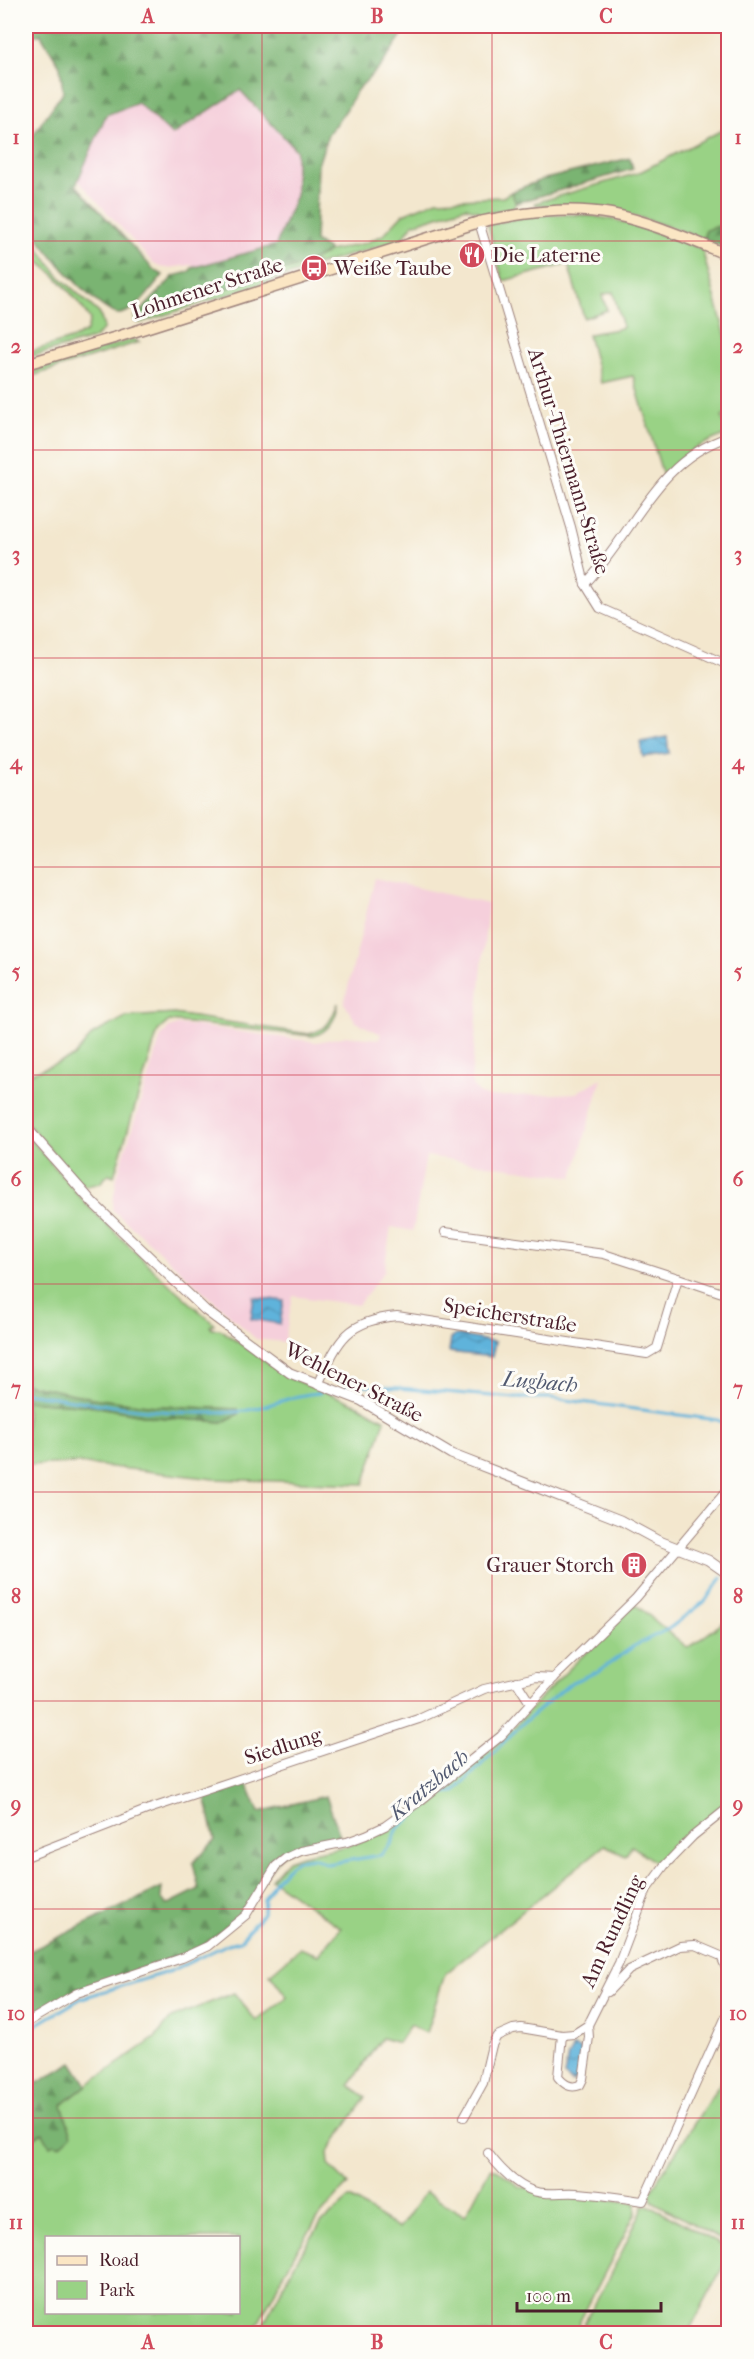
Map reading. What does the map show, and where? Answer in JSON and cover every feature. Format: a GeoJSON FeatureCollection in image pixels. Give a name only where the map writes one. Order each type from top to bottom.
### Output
{"type":"FeatureCollection","features":[{"type":"Feature","properties":{"kind":"main road","name":"Lohmener Straße"},"geometry":{"type":"LineString","coordinates":[[26,364],[117,338],[479,222],[528,212],[579,211],[610,214],[646,223],[729,255]]}},
{"type":"Feature","properties":{"kind":"street","name":"Arthur-Thiermann-Straße"},"geometry":{"type":"LineString","coordinates":[[479,222],[571,527],[585,584],[600,608],[729,665]]}},
{"type":"Feature","properties":{"kind":"street"},"geometry":{"type":"LineString","coordinates":[[585,584],[599,570],[667,476],[684,459],[699,449],[729,436]]}},
{"type":"Feature","properties":{"kind":"street","name":"Wehlener Straße"},"geometry":{"type":"LineString","coordinates":[[26,1127],[93,1203],[206,1310],[290,1373],[360,1400],[451,1454],[620,1520],[657,1540],[708,1560],[729,1574]]}},
{"type":"Feature","properties":{"kind":"street"},"geometry":{"type":"LineString","coordinates":[[445,1232],[604,1254],[729,1295]]}},
{"type":"Feature","properties":{"kind":"street","name":"Speicherstraße"},"geometry":{"type":"LineString","coordinates":[[318,1385],[342,1337],[354,1327],[378,1318],[397,1316],[647,1354],[657,1348],[678,1278]]}},
{"type":"Feature","properties":{"kind":"street"},"geometry":{"type":"LineString","coordinates":[[26,2023],[77,1993],[182,1958],[208,1946],[246,1915],[276,1866],[286,1858],[301,1851],[347,1842],[385,1826],[484,1751],[501,1736],[554,1677],[630,1604],[729,1489]]}},
{"type":"Feature","properties":{"kind":"street","name":"Siedlung"},"geometry":{"type":"LineString","coordinates":[[26,1857],[149,1809],[419,1719],[484,1689],[536,1677],[554,1677]]}},
{"type":"Feature","properties":{"kind":"street"},"geometry":{"type":"LineString","coordinates":[[516,1682],[530,1703]]}},
{"type":"Feature","properties":{"kind":"street","name":"Am Rundling"},"geometry":{"type":"LineString","coordinates":[[562,2035],[558,2077],[566,2085],[580,2085],[583,2079],[589,2037],[588,2025],[619,1963],[647,1889],[664,1866],[693,1836],[729,1808]]}},
{"type":"Feature","properties":{"kind":"street"},"geometry":{"type":"LineString","coordinates":[[599,2002],[629,1970],[680,1946],[695,1945],[725,1957],[729,1972]]}},
{"type":"Feature","properties":{"kind":"street"},"geometry":{"type":"LineString","coordinates":[[488,2153],[497,2165],[521,2186],[530,2190],[543,2193],[576,2193],[643,2200],[729,2012]]}},
{"type":"Feature","properties":{"kind":"street"},"geometry":{"type":"LineString","coordinates":[[464,2117],[483,2083],[492,2045],[497,2036],[521,2028],[562,2035],[574,2034],[588,2025]]}},
{"type":"Feature","properties":{"kind":"shaded area"},"geometry":{"type":"Polygon","coordinates":[[[240,90],[296,150],[296,195],[276,245],[192,268],[192,265],[160,267],[151,261],[78,180],[106,115],[138,103],[173,135],[240,90]]]}},
{"type":"Feature","properties":{"kind":"shaded area"},"geometry":{"type":"Polygon","coordinates":[[[375,878],[488,904],[471,1080],[473,1087],[479,1093],[489,1097],[576,1093],[602,1078],[573,1177],[426,1156],[413,1231],[391,1227],[384,1272],[358,1305],[293,1296],[284,1342],[256,1339],[112,1209],[117,1177],[161,1036],[169,1028],[188,1025],[317,1042],[347,1036],[379,1039],[381,1034],[356,1022],[344,1003],[375,878]]]}},
{"type":"Feature","properties":{"kind":"green space"},"geometry":{"type":"Polygon","coordinates":[[[26,26],[408,26],[381,66],[357,90],[346,110],[328,134],[318,165],[315,241],[330,251],[307,263],[144,314],[142,310],[174,276],[189,272],[192,268],[276,245],[296,195],[296,150],[240,90],[172,135],[138,103],[106,115],[76,185],[154,270],[163,275],[139,304],[120,314],[111,312],[83,290],[53,258],[26,218],[24,185],[26,150],[36,130],[63,92],[60,66],[41,35],[26,35],[26,26]]]}},
{"type":"Feature","properties":{"kind":"green space"},"geometry":{"type":"Polygon","coordinates":[[[728,127],[728,223],[708,231],[704,236],[706,240],[615,211],[577,205],[536,205],[535,203],[638,173],[728,127]]]}},
{"type":"Feature","properties":{"kind":"green space"},"geometry":{"type":"Polygon","coordinates":[[[630,158],[633,169],[516,203],[511,192],[541,180],[630,158]]]}},
{"type":"Feature","properties":{"kind":"green space"},"geometry":{"type":"Polygon","coordinates":[[[511,192],[516,203],[512,208],[481,215],[479,211],[466,207],[413,224],[402,239],[317,265],[316,262],[308,265],[308,269],[140,323],[135,321],[135,316],[142,310],[145,314],[307,263],[330,251],[366,243],[383,235],[403,214],[437,200],[503,197],[511,192]]]}},
{"type":"Feature","properties":{"kind":"green space"},"geometry":{"type":"Polygon","coordinates":[[[531,215],[598,217],[643,228],[702,249],[728,344],[728,414],[722,417],[728,434],[692,450],[663,476],[633,376],[601,383],[588,335],[623,327],[613,292],[602,295],[607,310],[584,318],[568,264],[503,281],[488,225],[531,215]]]}},
{"type":"Feature","properties":{"kind":"green space"},"geometry":{"type":"Polygon","coordinates":[[[728,223],[728,249],[706,240],[704,236],[706,230],[728,223]]]}},
{"type":"Feature","properties":{"kind":"green space"},"geometry":{"type":"Polygon","coordinates":[[[26,231],[60,277],[100,314],[104,328],[95,338],[26,358],[26,353],[74,338],[87,331],[90,319],[52,273],[34,259],[26,256],[26,231]]]}},
{"type":"Feature","properties":{"kind":"green space"},"geometry":{"type":"Polygon","coordinates":[[[133,339],[139,342],[26,378],[26,373],[133,339]]]}},
{"type":"Feature","properties":{"kind":"green space"},"geometry":{"type":"Polygon","coordinates":[[[338,1003],[336,1014],[328,1028],[313,1036],[169,1021],[158,1031],[114,1176],[109,1174],[100,1183],[86,1186],[79,1182],[26,1122],[26,1075],[73,1057],[93,1034],[126,1017],[174,1014],[309,1034],[325,1027],[338,1003]]]}},
{"type":"Feature","properties":{"kind":"green space"},"geometry":{"type":"Polygon","coordinates":[[[26,1134],[87,1205],[160,1276],[214,1324],[210,1326],[212,1329],[220,1329],[287,1377],[358,1405],[385,1420],[364,1484],[214,1479],[77,1463],[26,1465],[26,1401],[93,1406],[155,1417],[223,1422],[238,1414],[237,1409],[155,1406],[97,1399],[26,1384],[26,1134]]]}},
{"type":"Feature","properties":{"kind":"green space"},"geometry":{"type":"Polygon","coordinates":[[[26,1384],[97,1399],[155,1406],[238,1409],[238,1414],[223,1422],[155,1417],[93,1406],[26,1401],[26,1384]]]}},
{"type":"Feature","properties":{"kind":"green space"},"geometry":{"type":"Polygon","coordinates":[[[635,1604],[688,1648],[728,1619],[728,1802],[669,1852],[659,1865],[632,1846],[625,1856],[605,1845],[445,1974],[426,2033],[410,2025],[398,2043],[382,2038],[349,2085],[366,2097],[328,2152],[329,2165],[348,2184],[319,2217],[294,2255],[253,2333],[26,2333],[26,2161],[28,2159],[26,2142],[43,2133],[62,2105],[155,2038],[171,2018],[234,1993],[256,2021],[287,1997],[270,1974],[300,1948],[318,1955],[341,1928],[271,1879],[288,1860],[367,1839],[446,1786],[501,1740],[635,1604]]]}},
{"type":"Feature","properties":{"kind":"green space"},"geometry":{"type":"Polygon","coordinates":[[[246,1781],[259,1812],[326,1796],[341,1839],[299,1847],[282,1855],[265,1876],[244,1912],[206,1943],[182,1955],[76,1990],[26,2019],[26,1953],[162,1887],[161,1898],[167,1905],[199,1889],[193,1863],[215,1840],[205,1796],[246,1781]]]}},
{"type":"Feature","properties":{"kind":"green space"},"geometry":{"type":"Polygon","coordinates":[[[72,2062],[87,2085],[62,2105],[72,2135],[60,2146],[55,2144],[50,2146],[43,2133],[26,2142],[26,2090],[72,2062]]]}},
{"type":"Feature","properties":{"kind":"green space"},"geometry":{"type":"Polygon","coordinates":[[[728,2071],[728,2244],[652,2201],[650,2192],[728,2071]]]}},
{"type":"Feature","properties":{"kind":"green space"},"geometry":{"type":"Polygon","coordinates":[[[490,2168],[498,2170],[520,2187],[636,2203],[636,2212],[580,2321],[579,2333],[258,2334],[297,2260],[321,2223],[350,2198],[399,2229],[425,2192],[465,2216],[490,2168]]]}},
{"type":"Feature","properties":{"kind":"green space"},"geometry":{"type":"Polygon","coordinates":[[[644,2205],[661,2211],[728,2249],[728,2257],[688,2333],[587,2333],[584,2323],[611,2275],[644,2205]]]}},
{"type":"Feature","properties":{"kind":"water"},"geometry":{"type":"Polygon","coordinates":[[[667,737],[669,753],[643,757],[640,742],[667,737]]]}},
{"type":"Feature","properties":{"kind":"water"},"geometry":{"type":"Polygon","coordinates":[[[254,1297],[284,1301],[280,1324],[251,1319],[254,1297]]]}},
{"type":"Feature","properties":{"kind":"water"},"geometry":{"type":"Polygon","coordinates":[[[456,1335],[495,1342],[492,1357],[449,1352],[451,1338],[456,1335]]]}},
{"type":"Feature","properties":{"kind":"water"},"geometry":{"type":"Polygon","coordinates":[[[573,2047],[582,2050],[579,2078],[572,2082],[564,2076],[568,2056],[573,2047]]]}},
{"type":"Feature","properties":{"kind":"waterway","name":"Lugbach"},"geometry":{"type":"LineString","coordinates":[[345,1386],[351,1384],[515,1398],[551,1398],[718,1420],[728,1426]]}},
{"type":"Feature","properties":{"kind":"waterway","name":"Lugbach"},"geometry":{"type":"LineString","coordinates":[[26,1393],[183,1413],[246,1411],[298,1396],[320,1393]]}},
{"type":"Feature","properties":{"kind":"waterway","name":"Lugbach"},"geometry":{"type":"LineString","coordinates":[[728,1452],[723,1467],[728,1476]]}},
{"type":"Feature","properties":{"kind":"waterway","name":"Kratzbach"},"geometry":{"type":"LineString","coordinates":[[26,2031],[82,1998],[171,1971],[228,1944],[240,1941],[263,1913],[264,1899],[275,1881],[298,1860],[314,1858],[327,1864],[381,1855],[392,1843],[398,1828],[442,1793],[454,1792],[523,1723],[572,1682],[599,1671],[634,1646],[670,1628],[704,1602],[722,1578]]}},
{"type":"Feature","properties":{"kind":"place","name":"Die Laterne"},"geometry":{"type":"Point","coordinates":[472,255]}},
{"type":"Feature","properties":{"kind":"place","name":"Weiße Taube"},"geometry":{"type":"Point","coordinates":[314,268]}},
{"type":"Feature","properties":{"kind":"place","name":"Grauer Storch"},"geometry":{"type":"Point","coordinates":[634,1565]}}]}
